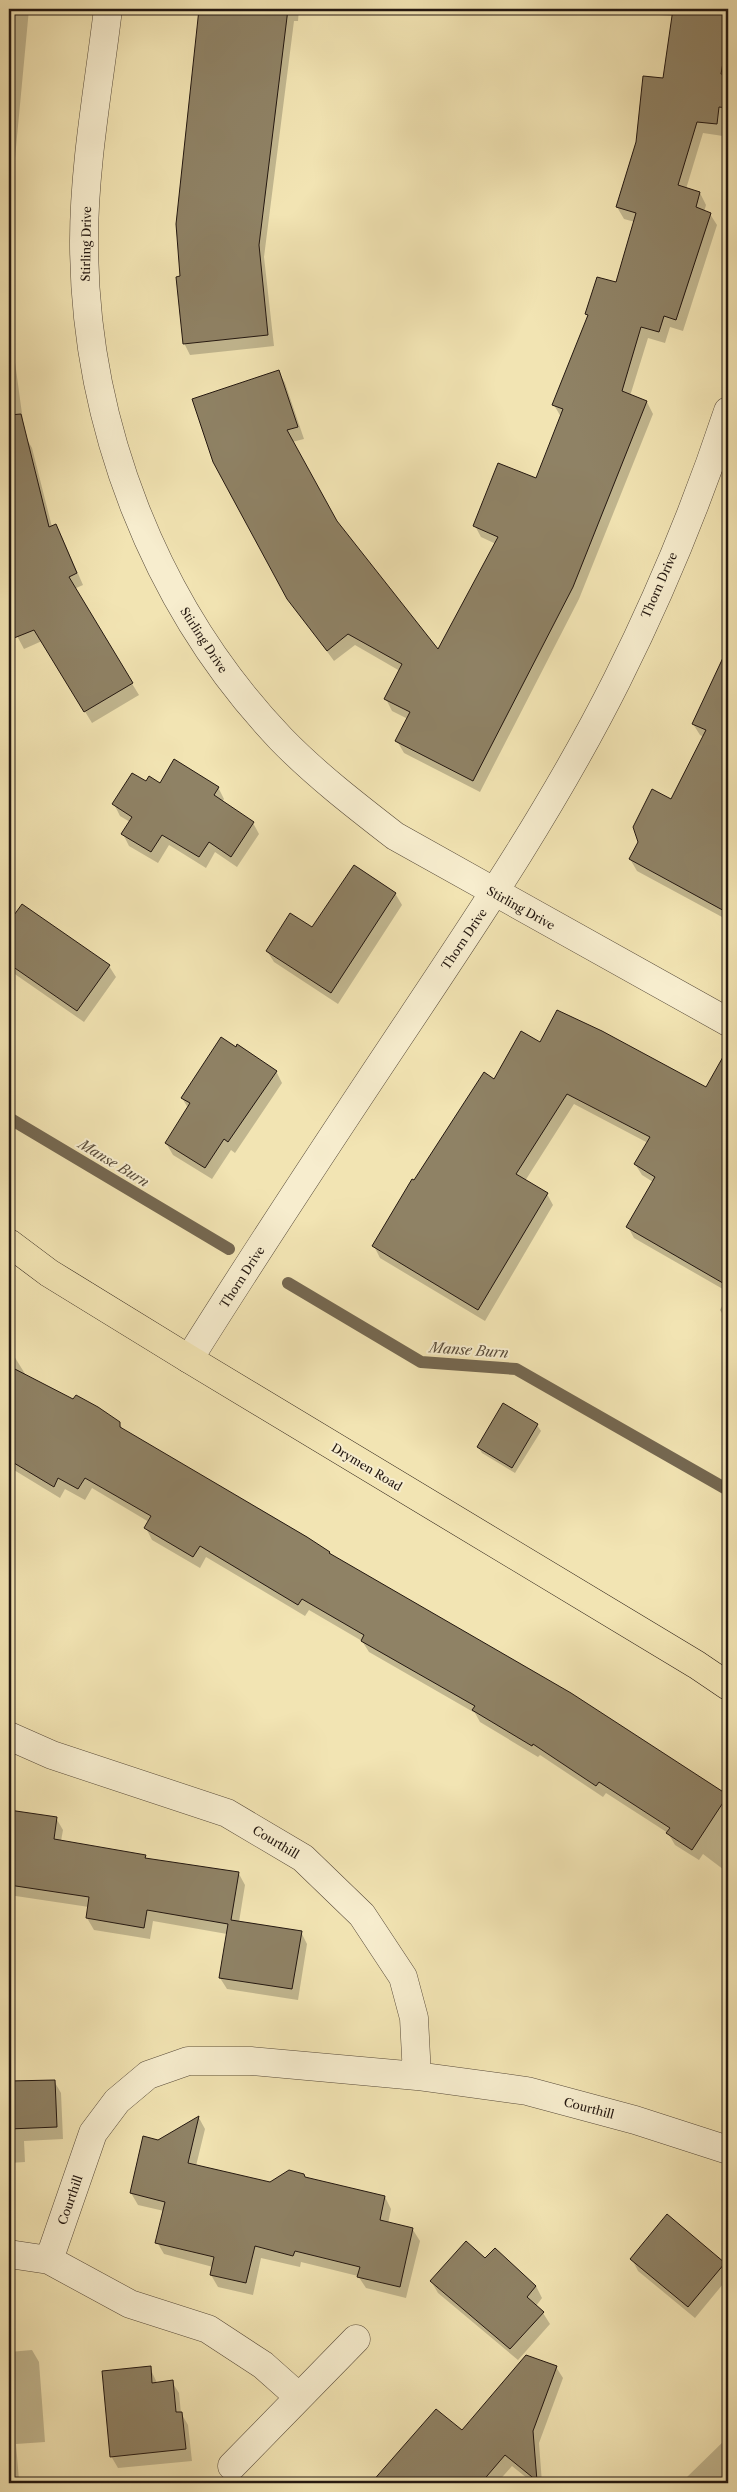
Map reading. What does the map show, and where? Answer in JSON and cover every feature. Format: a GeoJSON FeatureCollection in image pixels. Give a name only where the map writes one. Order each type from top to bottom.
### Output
{"type":"FeatureCollection","features":[{"type":"Feature","properties":{"kind":"main road","name":"Drymen Road"},"geometry":{"type":"LineString","coordinates":[[9,1243],[50,1273],[189,1359],[697,1664],[728,1686]]}},
{"type":"Feature","properties":{"kind":"street","name":"Stirling Drive"},"geometry":{"type":"LineString","coordinates":[[108,9],[89,174],[84,240],[86,301],[93,359],[107,424],[140,522],[174,594],[227,675],[281,739],[346,798],[394,836],[495,894],[728,1022]]}},
{"type":"Feature","properties":{"kind":"street","name":"Thorn Drive"},"geometry":{"type":"LineString","coordinates":[[189,1359],[350,1110],[495,894],[562,780],[617,680],[676,547],[728,410]]}},
{"type":"Feature","properties":{"kind":"street","name":"Courthill"},"geometry":{"type":"LineString","coordinates":[[9,1736],[52,1755],[227,1813],[303,1858],[362,1915],[403,1977],[414,2018],[417,2076]]}},
{"type":"Feature","properties":{"kind":"street","name":"Courthill"},"geometry":{"type":"LineString","coordinates":[[50,2260],[93,2133],[117,2102],[148,2075],[188,2061],[251,2061],[417,2076],[527,2091],[635,2120],[728,2150]]}},
{"type":"Feature","properties":{"kind":"street"},"geometry":{"type":"LineString","coordinates":[[9,2254],[50,2260],[130,2304],[208,2329],[263,2365],[299,2397]]}},
{"type":"Feature","properties":{"kind":"street"},"geometry":{"type":"LineString","coordinates":[[232,2466],[356,2339]]}},
{"type":"Feature","properties":{"kind":"building"},"geometry":{"type":"Polygon","coordinates":[[[199,9],[288,9],[259,245],[268,335],[183,344],[176,277],[180,276],[176,224],[199,9]]]}},
{"type":"Feature","properties":{"kind":"building"},"geometry":{"type":"Polygon","coordinates":[[[673,9],[728,9],[728,34],[721,74],[728,75],[728,108],[719,107],[717,124],[697,122],[678,185],[700,192],[696,207],[711,213],[676,320],[664,316],[659,332],[641,327],[622,391],[647,401],[573,587],[473,781],[395,741],[410,712],[384,699],[402,664],[348,634],[327,651],[287,599],[213,462],[192,399],[279,370],[298,427],[287,430],[337,521],[438,649],[498,537],[473,526],[498,463],[536,478],[563,409],[552,405],[588,315],[585,314],[597,277],[616,282],[636,213],[616,207],[636,142],[643,76],[663,78],[673,9]]]}},
{"type":"Feature","properties":{"kind":"building"},"geometry":{"type":"Polygon","coordinates":[[[21,414],[49,527],[56,524],[77,573],[69,577],[133,683],[84,712],[34,630],[9,640],[9,415],[21,414]]]}},
{"type":"Feature","properties":{"kind":"building"},"geometry":{"type":"Polygon","coordinates":[[[728,647],[728,913],[629,859],[638,842],[633,827],[652,789],[671,799],[706,730],[692,724],[728,647]]]}},
{"type":"Feature","properties":{"kind":"building"},"geometry":{"type":"Polygon","coordinates":[[[174,759],[219,787],[214,795],[254,822],[231,857],[209,842],[199,857],[162,835],[151,852],[121,834],[132,817],[112,804],[132,773],[146,781],[149,776],[160,783],[174,759]]]}},
{"type":"Feature","properties":{"kind":"building"},"geometry":{"type":"Polygon","coordinates":[[[354,865],[396,893],[331,993],[266,951],[290,913],[312,927],[354,865]]]}},
{"type":"Feature","properties":{"kind":"building"},"geometry":{"type":"Polygon","coordinates":[[[22,904],[110,965],[77,1011],[9,964],[9,922],[22,904]]]}},
{"type":"Feature","properties":{"kind":"building"},"geometry":{"type":"Polygon","coordinates":[[[557,1010],[602,1031],[706,1087],[728,1048],[728,1286],[626,1227],[655,1177],[634,1164],[650,1137],[567,1094],[516,1174],[548,1193],[478,1310],[372,1246],[412,1179],[414,1180],[484,1072],[494,1079],[521,1031],[540,1042],[557,1010]]]}},
{"type":"Feature","properties":{"kind":"building"},"geometry":{"type":"Polygon","coordinates":[[[221,1037],[236,1047],[237,1044],[277,1071],[228,1142],[224,1139],[205,1168],[165,1143],[190,1103],[181,1098],[221,1037]]]}},
{"type":"Feature","properties":{"kind":"building"},"geometry":{"type":"Polygon","coordinates":[[[9,1366],[73,1399],[76,1395],[98,1407],[120,1422],[120,1427],[307,1537],[329,1553],[571,1693],[728,1795],[692,1850],[666,1833],[670,1828],[599,1782],[596,1786],[533,1744],[532,1746],[472,1710],[475,1706],[361,1641],[364,1635],[302,1599],[298,1605],[200,1546],[193,1557],[144,1528],[151,1516],[85,1478],[78,1489],[58,1478],[54,1487],[9,1460],[9,1366]]]}},
{"type":"Feature","properties":{"kind":"building"},"geometry":{"type":"Polygon","coordinates":[[[503,1403],[538,1424],[512,1468],[477,1447],[503,1403]]]}},
{"type":"Feature","properties":{"kind":"building"},"geometry":{"type":"Polygon","coordinates":[[[9,1810],[57,1817],[54,1839],[146,1855],[145,1858],[239,1872],[231,1920],[302,1931],[292,1989],[219,1978],[228,1924],[147,1910],[144,1928],[86,1918],[89,1897],[9,1885],[9,1810]]]}},
{"type":"Feature","properties":{"kind":"building"},"geometry":{"type":"Polygon","coordinates":[[[55,2080],[57,2127],[9,2129],[9,2081],[55,2080]]]}},
{"type":"Feature","properties":{"kind":"building"},"geometry":{"type":"Polygon","coordinates":[[[199,2116],[188,2163],[270,2182],[289,2170],[304,2174],[305,2177],[385,2196],[380,2220],[413,2228],[400,2287],[357,2277],[360,2267],[295,2251],[293,2256],[255,2246],[246,2283],[210,2275],[214,2257],[155,2243],[165,2202],[130,2193],[143,2136],[158,2140],[199,2116]]]}},
{"type":"Feature","properties":{"kind":"building"},"geometry":{"type":"Polygon","coordinates":[[[667,2214],[725,2263],[688,2307],[630,2259],[667,2214]]]}},
{"type":"Feature","properties":{"kind":"building"},"geometry":{"type":"Polygon","coordinates":[[[466,2241],[485,2258],[495,2248],[536,2286],[527,2297],[544,2312],[510,2349],[430,2281],[466,2241]]]}},
{"type":"Feature","properties":{"kind":"building"},"geometry":{"type":"Polygon","coordinates":[[[526,2355],[557,2366],[533,2431],[537,2481],[505,2455],[481,2483],[371,2483],[436,2409],[462,2430],[526,2355]]]}},
{"type":"Feature","properties":{"kind":"building"},"geometry":{"type":"Polygon","coordinates":[[[151,2366],[152,2383],[173,2380],[176,2412],[182,2412],[186,2449],[110,2457],[102,2371],[151,2366]]]}},
{"type":"Feature","properties":{"kind":"waterway","name":"Manse Burn"},"geometry":{"type":"LineString","coordinates":[[9,1118],[229,1249]]}},
{"type":"Feature","properties":{"kind":"waterway","name":"Manse Burn"},"geometry":{"type":"LineString","coordinates":[[288,1283],[421,1362],[516,1369],[728,1490]]}}]}
